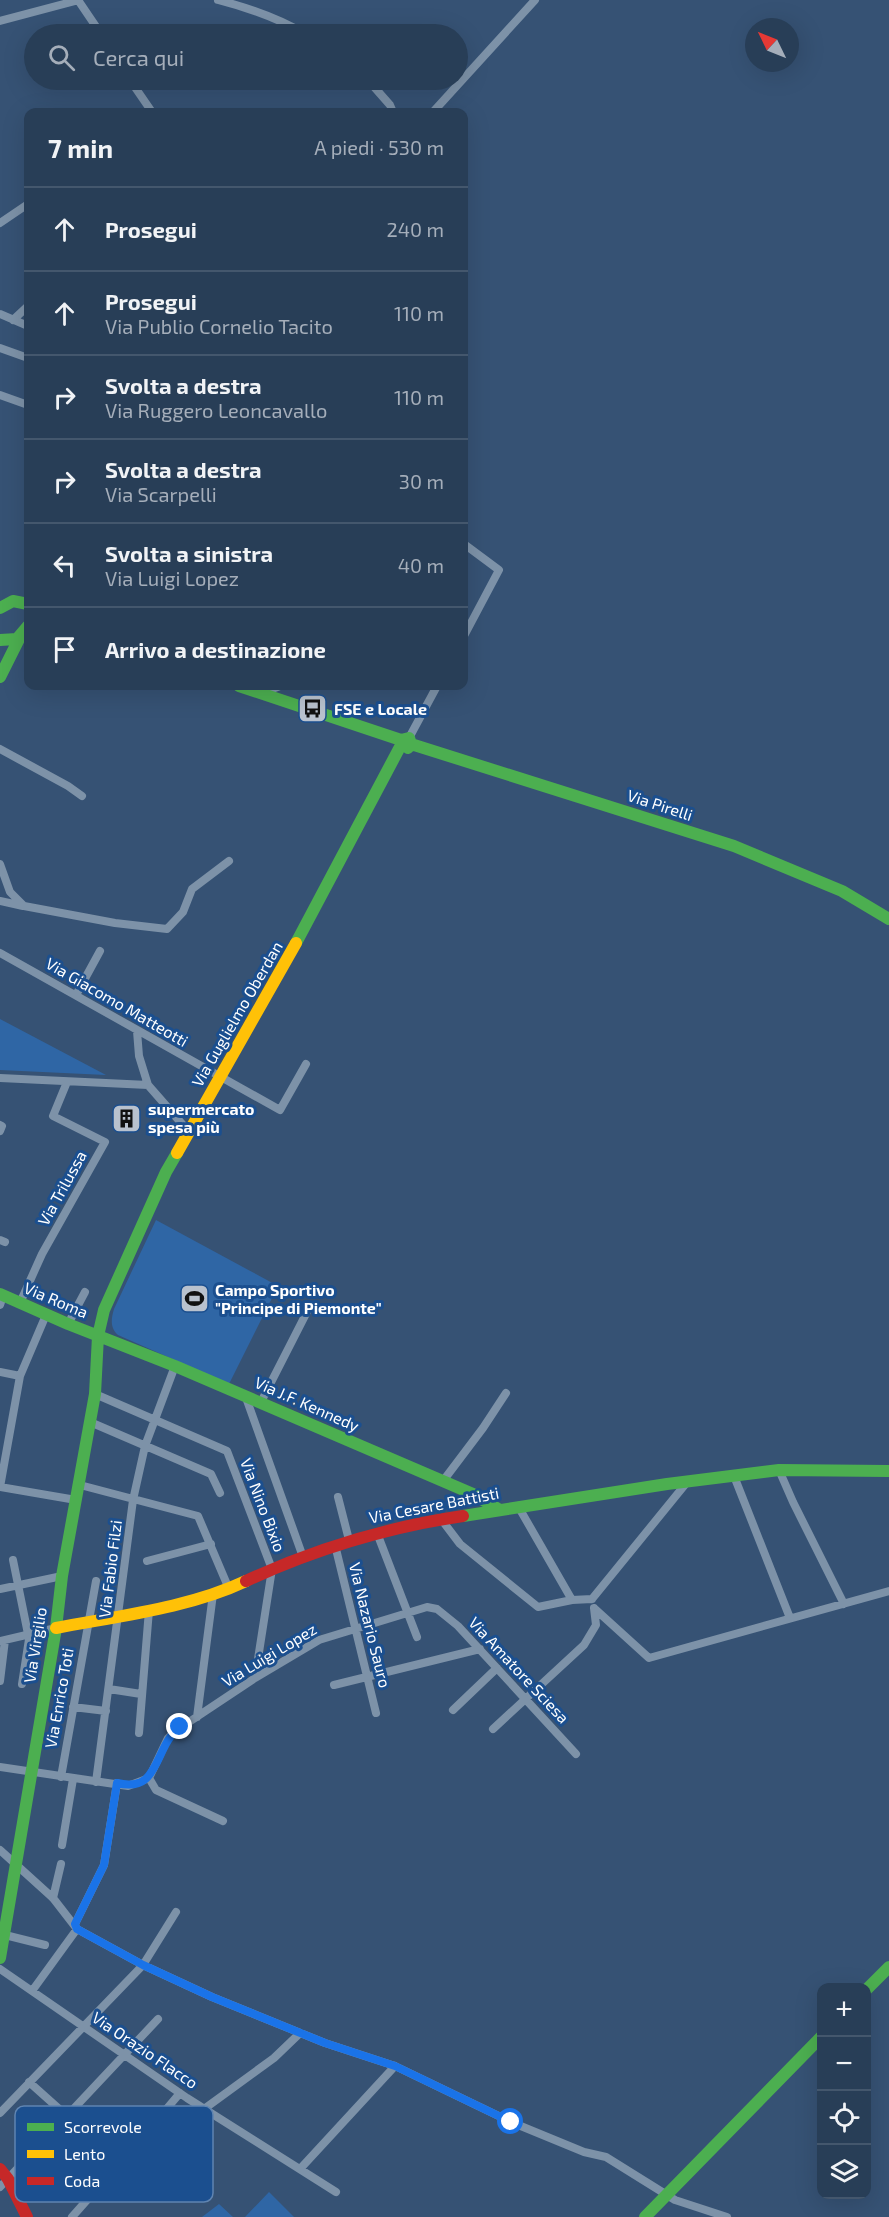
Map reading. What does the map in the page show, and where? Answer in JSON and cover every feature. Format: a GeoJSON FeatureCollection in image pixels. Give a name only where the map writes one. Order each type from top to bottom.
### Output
{"type":"FeatureCollection","features":[{"type":"Feature","properties":{"kind":"street"},"geometry":{"type":"LineString","coordinates":[[0,21],[78,0],[94,24]]}},
{"type":"Feature","properties":{"kind":"street"},"geometry":{"type":"LineString","coordinates":[[218,0],[249,8],[288,24]]}},
{"type":"Feature","properties":{"kind":"street"},"geometry":{"type":"LineString","coordinates":[[468,73],[535,0]]}},
{"type":"Feature","properties":{"kind":"street"},"geometry":{"type":"LineString","coordinates":[[137,90],[149,108]]}},
{"type":"Feature","properties":{"kind":"street"},"geometry":{"type":"LineString","coordinates":[[377,90],[391,108]]}},
{"type":"Feature","properties":{"kind":"street"},"geometry":{"type":"LineString","coordinates":[[436,108],[452,90]]}},
{"type":"Feature","properties":{"kind":"street"},"geometry":{"type":"LineString","coordinates":[[0,223],[24,207]]}},
{"type":"Feature","properties":{"kind":"street"},"geometry":{"type":"LineString","coordinates":[[13,320],[24,310]]}},
{"type":"Feature","properties":{"kind":"street"},"geometry":{"type":"LineString","coordinates":[[0,314],[24,324]]}},
{"type":"Feature","properties":{"kind":"street"},"geometry":{"type":"LineString","coordinates":[[0,348],[24,357]]}},
{"type":"Feature","properties":{"kind":"street"},"geometry":{"type":"LineString","coordinates":[[0,395],[24,404]]}},
{"type":"Feature","properties":{"kind":"street"},"geometry":{"type":"LineString","coordinates":[[468,547],[499,570],[468,628]]}},
{"type":"Feature","properties":{"kind":"street"},"geometry":{"type":"LineString","coordinates":[[2,605],[21,600],[24,602]]}},
{"type":"Feature","properties":{"kind":"street"},"geometry":{"type":"LineString","coordinates":[[0,640],[13,641],[24,633]]}},
{"type":"Feature","properties":{"kind":"street"},"geometry":{"type":"LineString","coordinates":[[0,677],[24,635]]}},
{"type":"Feature","properties":{"kind":"street","name":"Via Pirelli"},"geometry":{"type":"LineString","coordinates":[[252,690],[406,742],[734,846],[842,891],[889,919]]}},
{"type":"Feature","properties":{"kind":"street"},"geometry":{"type":"LineString","coordinates":[[262,693],[270,690]]}},
{"type":"Feature","properties":{"kind":"street","name":"Via Guglielmo Oberdan"},"geometry":{"type":"LineString","coordinates":[[98,1336],[104,1310],[166,1172],[316,909],[435,690]]}},
{"type":"Feature","properties":{"kind":"street"},"geometry":{"type":"LineString","coordinates":[[0,749],[82,796]]}},
{"type":"Feature","properties":{"kind":"street"},"geometry":{"type":"LineString","coordinates":[[0,901],[167,929],[183,912],[192,889],[229,861]]}},
{"type":"Feature","properties":{"kind":"street"},"geometry":{"type":"LineString","coordinates":[[0,864],[10,892],[24,906]]}},
{"type":"Feature","properties":{"kind":"street"},"geometry":{"type":"LineString","coordinates":[[76,995],[100,951]]}},
{"type":"Feature","properties":{"kind":"street","name":"Via Giacomo Matteotti"},"geometry":{"type":"LineString","coordinates":[[0,953],[280,1110],[306,1064]]}},
{"type":"Feature","properties":{"kind":"street"},"geometry":{"type":"LineString","coordinates":[[137,1030],[139,1056],[148,1084],[190,1133]]}},
{"type":"Feature","properties":{"kind":"street"},"geometry":{"type":"LineString","coordinates":[[0,1078],[148,1084]]}},
{"type":"Feature","properties":{"kind":"street","name":"Via Trilussa"},"geometry":{"type":"LineString","coordinates":[[20,1303],[42,1254],[105,1142],[53,1116],[67,1082]]}},
{"type":"Feature","properties":{"kind":"street"},"geometry":{"type":"LineString","coordinates":[[0,1125],[2,1126],[0,1131]]}},
{"type":"Feature","properties":{"kind":"street"},"geometry":{"type":"LineString","coordinates":[[68,1324],[85,1293]]}},
{"type":"Feature","properties":{"kind":"street","name":"Via Roma"},"geometry":{"type":"LineString","coordinates":[[1,1298],[20,1303],[98,1336]]}},
{"type":"Feature","properties":{"kind":"street"},"geometry":{"type":"LineString","coordinates":[[261,1402],[310,1306]]}},
{"type":"Feature","properties":{"kind":"street"},"geometry":{"type":"LineString","coordinates":[[46,1315],[20,1376],[0,1487],[76,1500]]}},
{"type":"Feature","properties":{"kind":"street","name":"Via J.F. Kennedy"},"geometry":{"type":"LineString","coordinates":[[98,1336],[175,1365],[474,1494],[498,1509]]}},
{"type":"Feature","properties":{"kind":"street","name":"Via Virgilio"},"geometry":{"type":"LineString","coordinates":[[0,1958],[56,1628],[62,1576],[95,1394],[98,1336]]}},
{"type":"Feature","properties":{"kind":"street","name":"Via Fabio Filzi"},"geometry":{"type":"LineString","coordinates":[[96,1782],[133,1500],[145,1446],[175,1365]]}},
{"type":"Feature","properties":{"kind":"street"},"geometry":{"type":"LineString","coordinates":[[0,1372],[20,1376]]}},
{"type":"Feature","properties":{"kind":"street"},"geometry":{"type":"LineString","coordinates":[[442,1481],[483,1428],[506,1393]]}},
{"type":"Feature","properties":{"kind":"street"},"geometry":{"type":"LineString","coordinates":[[95,1394],[155,1420]]}},
{"type":"Feature","properties":{"kind":"street"},"geometry":{"type":"LineString","coordinates":[[245,1395],[303,1557]]}},
{"type":"Feature","properties":{"kind":"street","name":"Via Nino Bixio"},"geometry":{"type":"LineString","coordinates":[[155,1420],[227,1451],[272,1569]]}},
{"type":"Feature","properties":{"kind":"street"},"geometry":{"type":"LineString","coordinates":[[90,1422],[211,1474],[220,1493]]}},
{"type":"Feature","properties":{"kind":"street"},"geometry":{"type":"LineString","coordinates":[[779,1470],[844,1604]]}},
{"type":"Feature","properties":{"kind":"street","name":"Via Cesare Battisti"},"geometry":{"type":"LineString","coordinates":[[2,1641],[213,1594],[349,1540],[441,1519],[689,1481],[779,1470],[889,1471]]}},
{"type":"Feature","properties":{"kind":"street"},"geometry":{"type":"LineString","coordinates":[[734,1476],[790,1618]]}},
{"type":"Feature","properties":{"kind":"street"},"geometry":{"type":"LineString","coordinates":[[441,1519],[460,1544],[538,1607],[572,1600],[592,1599],[689,1481]]}},
{"type":"Feature","properties":{"kind":"street"},"geometry":{"type":"LineString","coordinates":[[80,1485],[198,1516],[229,1589]]}},
{"type":"Feature","properties":{"kind":"street"},"geometry":{"type":"LineString","coordinates":[[338,1497],[349,1540]]}},
{"type":"Feature","properties":{"kind":"street"},"geometry":{"type":"LineString","coordinates":[[518,1506],[572,1600]]}},
{"type":"Feature","properties":{"kind":"street"},"geometry":{"type":"LineString","coordinates":[[377,1533],[417,1637]]}},
{"type":"Feature","properties":{"kind":"street"},"geometry":{"type":"LineString","coordinates":[[147,1561],[211,1544]]}},
{"type":"Feature","properties":{"kind":"street","name":"Via Nazario Sauro"},"geometry":{"type":"LineString","coordinates":[[335,1545],[376,1713]]}},
{"type":"Feature","properties":{"kind":"street"},"geometry":{"type":"LineString","coordinates":[[13,1560],[29,1639],[22,1684]]}},
{"type":"Feature","properties":{"kind":"street"},"geometry":{"type":"LineString","coordinates":[[255,1678],[272,1569]]}},
{"type":"Feature","properties":{"kind":"street"},"geometry":{"type":"LineString","coordinates":[[0,1589],[62,1576]]}},
{"type":"Feature","properties":{"kind":"street","name":"Via Enrico Toti"},"geometry":{"type":"LineString","coordinates":[[61,1778],[96,1581]]}},
{"type":"Feature","properties":{"kind":"street"},"geometry":{"type":"LineString","coordinates":[[595,1609],[649,1658],[889,1591]]}},
{"type":"Feature","properties":{"kind":"street"},"geometry":{"type":"LineString","coordinates":[[197,1717],[213,1594]]}},
{"type":"Feature","properties":{"kind":"street"},"geometry":{"type":"LineString","coordinates":[[493,1729],[584,1645],[596,1625],[592,1599]]}},
{"type":"Feature","properties":{"kind":"street","name":"Via Luigi Lopez"},"geometry":{"type":"LineString","coordinates":[[149,1778],[168,1738],[174,1732],[255,1678],[319,1640],[408,1611],[427,1607],[437,1609]]}},
{"type":"Feature","properties":{"kind":"street","name":"Via Amatore Sciesa"},"geometry":{"type":"LineString","coordinates":[[437,1609],[458,1626],[576,1754]]}},
{"type":"Feature","properties":{"kind":"street"},"geometry":{"type":"LineString","coordinates":[[139,1733],[149,1610]]}},
{"type":"Feature","properties":{"kind":"street"},"geometry":{"type":"LineString","coordinates":[[0,1681],[2,1641]]}},
{"type":"Feature","properties":{"kind":"street"},"geometry":{"type":"LineString","coordinates":[[334,1685],[480,1649]]}},
{"type":"Feature","properties":{"kind":"street"},"geometry":{"type":"LineString","coordinates":[[453,1710],[497,1668]]}},
{"type":"Feature","properties":{"kind":"street"},"geometry":{"type":"LineString","coordinates":[[109,1689],[141,1694]]}},
{"type":"Feature","properties":{"kind":"street"},"geometry":{"type":"LineString","coordinates":[[73,1707],[106,1711]]}},
{"type":"Feature","properties":{"kind":"street"},"geometry":{"type":"LineString","coordinates":[[0,1767],[61,1778],[128,1786],[149,1778],[156,1790],[223,1821]]}},
{"type":"Feature","properties":{"kind":"street"},"geometry":{"type":"LineString","coordinates":[[62,1845],[73,1779]]}},
{"type":"Feature","properties":{"kind":"street"},"geometry":{"type":"LineString","coordinates":[[32,1991],[76,1926],[104,1865],[117,1783]]}},
{"type":"Feature","properties":{"kind":"street"},"geometry":{"type":"LineString","coordinates":[[0,1850],[53,1898],[76,1926],[143,1965],[212,1997],[300,2033],[395,2066],[511,2122],[584,2152],[606,2157],[675,2200],[727,2217]]}},
{"type":"Feature","properties":{"kind":"street"},"geometry":{"type":"LineString","coordinates":[[53,1898],[61,1864]]}},
{"type":"Feature","properties":{"kind":"street"},"geometry":{"type":"LineString","coordinates":[[0,2113],[143,1965],[176,1912]]}},
{"type":"Feature","properties":{"kind":"street"},"geometry":{"type":"LineString","coordinates":[[5,1935],[45,1944]]}},
{"type":"Feature","properties":{"kind":"street"},"geometry":{"type":"LineString","coordinates":[[871,1986],[889,1966]]}},
{"type":"Feature","properties":{"kind":"street","name":"Via Orazio Flacco"},"geometry":{"type":"LineString","coordinates":[[0,1969],[200,2106]]}},
{"type":"Feature","properties":{"kind":"street"},"geometry":{"type":"LineString","coordinates":[[77,2106],[158,2019]]}},
{"type":"Feature","properties":{"kind":"street"},"geometry":{"type":"LineString","coordinates":[[208,2106],[274,2058],[300,2033]]}},
{"type":"Feature","properties":{"kind":"street"},"geometry":{"type":"LineString","coordinates":[[645,2217],[821,2037]]}},
{"type":"Feature","properties":{"kind":"street"},"geometry":{"type":"LineString","coordinates":[[300,2169],[395,2066]]}},
{"type":"Feature","properties":{"kind":"street"},"geometry":{"type":"LineString","coordinates":[[29,2082],[56,2106]]}},
{"type":"Feature","properties":{"kind":"street"},"geometry":{"type":"LineString","coordinates":[[169,2106],[180,2093]]}},
{"type":"Feature","properties":{"kind":"street","name":"Via Orazio Flacco"},"geometry":{"type":"LineString","coordinates":[[213,2115],[336,2192]]}},
{"type":"Feature","properties":{"kind":"street"},"geometry":{"type":"LineString","coordinates":[[15,2166],[3,2178],[15,2198]]}},
{"type":"Feature","properties":{"kind":"street"},"geometry":{"type":"LineString","coordinates":[[18,2202],[27,2217]]}},
{"type":"Feature","properties":{"kind":"street"},"geometry":{"type":"LineString","coordinates":[[72,2217],[85,2202]]}},
{"type":"Feature","properties":{"kind":"shaded area"},"geometry":{"type":"Polygon","coordinates":[[[0,1019],[106,1075],[0,1070],[0,1019]]]}},
{"type":"Feature","properties":{"kind":"shaded area","name":"Campo Sportivo \"Principe di Piemonte\""},"geometry":{"type":"Polygon","coordinates":[[[156,1220],[278,1286],[229,1384],[118,1335],[112,1326],[114,1309],[156,1220]]]}},
{"type":"Feature","properties":{"kind":"shaded area"},"geometry":{"type":"Polygon","coordinates":[[[269,2192],[294,2217],[245,2217],[269,2192]]]}},
{"type":"Feature","properties":{"kind":"shaded area"},"geometry":{"type":"Polygon","coordinates":[[[219,2204],[233,2217],[202,2217],[219,2204]]]}},
{"type":"Feature","properties":{"kind":"traffic: fast"},"geometry":{"type":"LineString","coordinates":[[0,608],[13,601],[24,603]]}},
{"type":"Feature","properties":{"kind":"traffic: fast"},"geometry":{"type":"LineString","coordinates":[[0,640],[17,639],[24,631]]}},
{"type":"Feature","properties":{"kind":"traffic: fast"},"geometry":{"type":"LineString","coordinates":[[0,677],[20,637]]}},
{"type":"Feature","properties":{"kind":"traffic: fast"},"geometry":{"type":"LineString","coordinates":[[251,690],[401,740],[409,738],[411,744],[408,748]]}},
{"type":"Feature","properties":{"kind":"traffic: fast"},"geometry":{"type":"LineString","coordinates":[[411,744],[734,846],[842,891],[889,919]]}},
{"type":"Feature","properties":{"kind":"traffic: fast"},"geometry":{"type":"LineString","coordinates":[[296,943],[401,745]]}},
{"type":"Feature","properties":{"kind":"traffic: fast"},"geometry":{"type":"LineString","coordinates":[[0,1958],[56,1628],[62,1576],[95,1394],[98,1336],[104,1310],[166,1172],[177,1153]]}},
{"type":"Feature","properties":{"kind":"traffic: fast"},"geometry":{"type":"LineString","coordinates":[[0,1294],[68,1324],[175,1366],[473,1494],[498,1509]]}},
{"type":"Feature","properties":{"kind":"traffic: fast"},"geometry":{"type":"LineString","coordinates":[[463,1516],[667,1484],[779,1470],[889,1471]]}},
{"type":"Feature","properties":{"kind":"traffic: fast"},"geometry":{"type":"LineString","coordinates":[[871,1985],[889,1967]]}},
{"type":"Feature","properties":{"kind":"traffic: fast"},"geometry":{"type":"LineString","coordinates":[[645,2217],[821,2037]]}},
{"type":"Feature","properties":{"kind":"traffic: slow"},"geometry":{"type":"LineString","coordinates":[[177,1153],[296,943]]}},
{"type":"Feature","properties":{"kind":"traffic: slow"},"geometry":{"type":"LineString","coordinates":[[56,1628],[177,1605],[246,1581]]}},
{"type":"Feature","properties":{"kind":"traffic: jam"},"geometry":{"type":"LineString","coordinates":[[246,1581],[325,1549],[407,1526],[463,1516]]}},
{"type":"Feature","properties":{"kind":"traffic: jam"},"geometry":{"type":"LineString","coordinates":[[0,2169],[15,2193]]}},
{"type":"Feature","properties":{"kind":"traffic: jam"},"geometry":{"type":"LineString","coordinates":[[20,2202],[27,2217]]}},
{"type":"Feature","properties":{"kind":"place","name":"FSE e Locale"},"geometry":{"type":"Point","coordinates":[313,709]}},
{"type":"Feature","properties":{"kind":"place","name":"supermercato spesa più"},"geometry":{"type":"Point","coordinates":[127,1118]}},
{"type":"Feature","properties":{"kind":"place","name":"Campo Sportivo \"Principe di Piemonte\""},"geometry":{"type":"Point","coordinates":[194,1299]}},
{"type":"Feature","properties":{"kind":"route"},"geometry":{"type":"LineString","coordinates":[[180,1727],[168,1738],[149,1778],[135,1785],[117,1783],[104,1865],[75,1924],[77,1929],[143,1965],[212,1997],[325,2043],[395,2066],[511,2122]]}}]}
